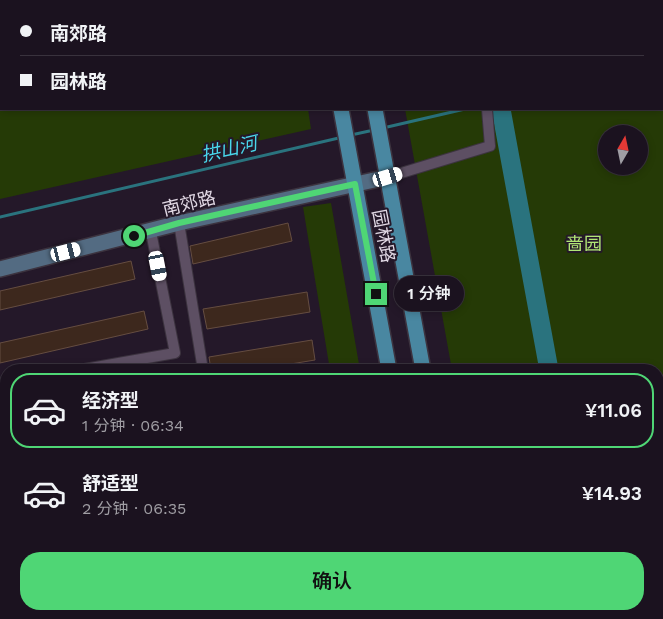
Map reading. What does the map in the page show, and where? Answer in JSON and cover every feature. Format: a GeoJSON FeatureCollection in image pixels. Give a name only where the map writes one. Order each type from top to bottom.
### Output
{"type":"FeatureCollection","features":[{"type":"Feature","properties":{"kind":"main road","name":"园林路"},"geometry":{"type":"LineString","coordinates":[[341,110],[388,364]]}},
{"type":"Feature","properties":{"kind":"main road","name":"园林路"},"geometry":{"type":"LineString","coordinates":[[375,110],[422,364]]}},
{"type":"Feature","properties":{"kind":"street"},"geometry":{"type":"LineString","coordinates":[[388,177],[490,146],[487,111]]}},
{"type":"Feature","properties":{"kind":"street","name":"南郊路"},"geometry":{"type":"LineString","coordinates":[[0,269],[151,232],[179,223],[388,177]]}},
{"type":"Feature","properties":{"kind":"street"},"geometry":{"type":"LineString","coordinates":[[179,223],[202,364]]}},
{"type":"Feature","properties":{"kind":"street"},"geometry":{"type":"LineString","coordinates":[[115,364],[175,354],[151,232]]}},
{"type":"Feature","properties":{"kind":"green space"},"geometry":{"type":"Polygon","coordinates":[[[0,110],[308,110],[311,129],[0,199],[0,110]]]}},
{"type":"Feature","properties":{"kind":"green space","name":"啬园"},"geometry":{"type":"Polygon","coordinates":[[[405,110],[663,110],[663,364],[451,364],[405,110]]]}},
{"type":"Feature","properties":{"kind":"green space"},"geometry":{"type":"Polygon","coordinates":[[[331,203],[359,364],[329,364],[303,207],[331,203]]]}},
{"type":"Feature","properties":{"kind":"building"},"geometry":{"type":"Polygon","coordinates":[[[288,223],[292,241],[193,264],[190,246],[288,223]]]}},
{"type":"Feature","properties":{"kind":"building"},"geometry":{"type":"Polygon","coordinates":[[[131,261],[135,279],[0,310],[0,291],[131,261]]]}},
{"type":"Feature","properties":{"kind":"building"},"geometry":{"type":"Polygon","coordinates":[[[307,292],[310,312],[207,329],[203,309],[307,292]]]}},
{"type":"Feature","properties":{"kind":"building"},"geometry":{"type":"Polygon","coordinates":[[[144,311],[148,329],[0,363],[0,343],[144,311]]]}},
{"type":"Feature","properties":{"kind":"building"},"geometry":{"type":"Polygon","coordinates":[[[312,340],[315,360],[291,364],[210,364],[209,357],[312,340]]]}},
{"type":"Feature","properties":{"kind":"waterway","name":"拱山河"},"geometry":{"type":"LineString","coordinates":[[383,128],[461,110]]}},
{"type":"Feature","properties":{"kind":"waterway"},"geometry":{"type":"LineString","coordinates":[[501,110],[548,364]]}},
{"type":"Feature","properties":{"kind":"waterway","name":"拱山河"},"geometry":{"type":"LineString","coordinates":[[351,135],[374,130]]}},
{"type":"Feature","properties":{"kind":"waterway","name":"拱山河"},"geometry":{"type":"LineString","coordinates":[[0,217],[343,137]]}},
{"type":"Feature","properties":{"kind":"route"},"geometry":{"type":"LineString","coordinates":[[134,236],[179,223],[355,184],[376,294]]}}]}
